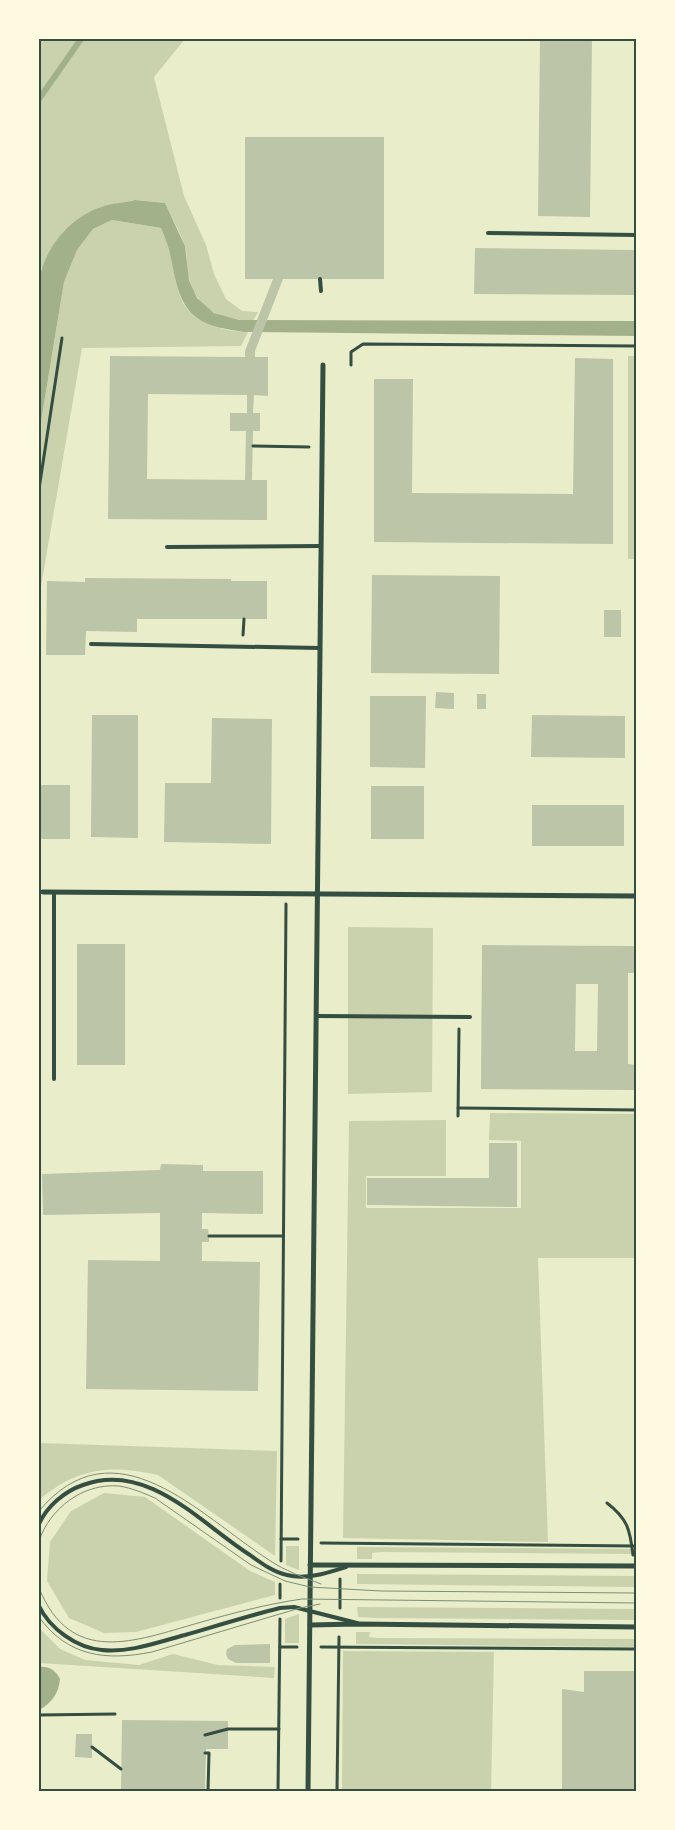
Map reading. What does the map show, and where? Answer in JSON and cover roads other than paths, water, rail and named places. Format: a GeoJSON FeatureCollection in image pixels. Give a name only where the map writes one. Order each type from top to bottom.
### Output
{"type":"FeatureCollection","features":[{"type":"Feature","properties":{"kind":"street"},"geometry":{"type":"LineString","coordinates":[[308,1791],[323,365]]}},
{"type":"Feature","properties":{"kind":"street"},"geometry":{"type":"LineString","coordinates":[[43,892],[636,896]]}},
{"type":"Feature","properties":{"kind":"street"},"geometry":{"type":"LineString","coordinates":[[310,1565],[340,1567],[356,1565],[636,1566]]}},
{"type":"Feature","properties":{"kind":"street"},"geometry":{"type":"LineString","coordinates":[[310,1625],[636,1627]]}},
{"type":"Feature","properties":{"kind":"lane"},"geometry":{"type":"LineString","coordinates":[[488,233],[636,234]]}},
{"type":"Feature","properties":{"kind":"lane"},"geometry":{"type":"LineString","coordinates":[[320,279],[321,290]]}},
{"type":"Feature","properties":{"kind":"lane"},"geometry":{"type":"LineString","coordinates":[[167,547],[321,546]]}},
{"type":"Feature","properties":{"kind":"lane"},"geometry":{"type":"LineString","coordinates":[[90,644],[320,648]]}},
{"type":"Feature","properties":{"kind":"lane"},"geometry":{"type":"LineString","coordinates":[[54,892],[54,1079]]}},
{"type":"Feature","properties":{"kind":"lane"},"geometry":{"type":"LineString","coordinates":[[316,1016],[470,1017]]}},
{"type":"Feature","properties":{"kind":"lane"},"geometry":{"type":"LineString","coordinates":[[39,1524],[54,1503],[77,1487],[104,1480],[122,1480],[146,1485],[166,1496],[243,1551],[281,1573],[293,1576],[310,1576],[340,1567]]}},
{"type":"Feature","properties":{"kind":"lane"},"geometry":{"type":"LineString","coordinates":[[39,1606],[60,1632],[86,1647],[102,1650],[123,1650],[149,1645],[280,1608],[294,1607],[362,1624]]}},
{"type":"Feature","properties":{"kind":"waterway"},"geometry":{"type":"LineString","coordinates":[[39,99],[81,39]]}},
{"type":"Feature","properties":{"kind":"tram line"},"geometry":{"type":"LineString","coordinates":[[39,1511],[68,1485],[97,1474],[127,1475],[156,1484],[186,1501],[275,1564],[294,1574],[321,1584]]}},
{"type":"Feature","properties":{"kind":"tram line"},"geometry":{"type":"LineString","coordinates":[[39,1541],[51,1518],[70,1500],[81,1493],[93,1489],[119,1486],[133,1489],[155,1498],[251,1565],[285,1581],[310,1587],[381,1591],[636,1593]]}},
{"type":"Feature","properties":{"kind":"tram line"},"geometry":{"type":"LineString","coordinates":[[39,1588],[52,1613],[68,1629],[87,1639],[107,1642],[128,1641],[151,1636],[250,1609],[302,1599],[636,1603]]}},
{"type":"Feature","properties":{"kind":"tram line"},"geometry":{"type":"LineString","coordinates":[[39,1617],[62,1641],[75,1648],[89,1653],[119,1656],[152,1652],[300,1608],[320,1604]]}}]}
